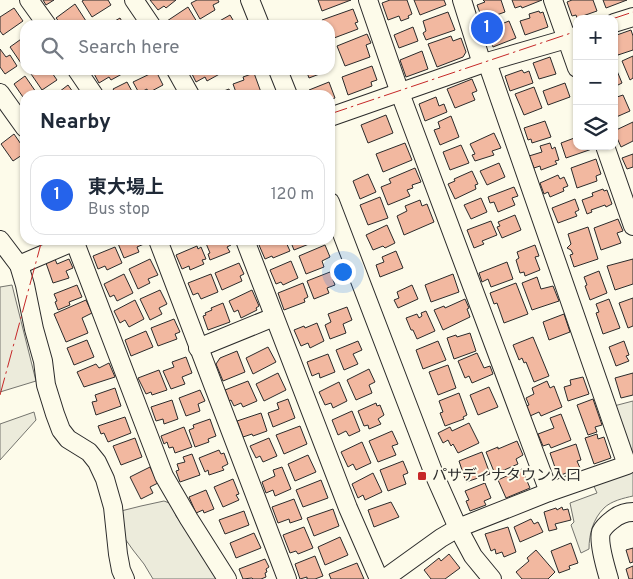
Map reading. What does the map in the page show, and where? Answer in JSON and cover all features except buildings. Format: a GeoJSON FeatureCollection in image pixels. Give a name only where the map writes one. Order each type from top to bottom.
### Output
{"type":"FeatureCollection","features":[{"type":"Feature","properties":{"kind":"street"},"geometry":{"type":"LineString","coordinates":[[29,0],[43,20]]}},
{"type":"Feature","properties":{"kind":"street"},"geometry":{"type":"LineString","coordinates":[[134,0],[148,20]]}},
{"type":"Feature","properties":{"kind":"street"},"geometry":{"type":"LineString","coordinates":[[250,0],[258,20]]}},
{"type":"Feature","properties":{"kind":"street"},"geometry":{"type":"LineString","coordinates":[[368,0],[400,93],[550,492]]}},
{"type":"Feature","properties":{"kind":"street"},"geometry":{"type":"LineString","coordinates":[[384,579],[458,528],[550,492],[628,465],[462,0]]}},
{"type":"Feature","properties":{"kind":"street"},"geometry":{"type":"LineString","coordinates":[[553,0],[572,38],[576,60]]}},
{"type":"Feature","properties":{"kind":"street"},"geometry":{"type":"LineString","coordinates":[[618,22],[633,17]]}},
{"type":"Feature","properties":{"kind":"street"},"geometry":{"type":"LineString","coordinates":[[335,115],[485,63],[572,38]]}},
{"type":"Feature","properties":{"kind":"street"},"geometry":{"type":"LineString","coordinates":[[80,75],[91,90]]}},
{"type":"Feature","properties":{"kind":"street"},"geometry":{"type":"LineString","coordinates":[[179,75],[187,90]]}},
{"type":"Feature","properties":{"kind":"street"},"geometry":{"type":"LineString","coordinates":[[280,75],[286,90]]}},
{"type":"Feature","properties":{"kind":"street"},"geometry":{"type":"LineString","coordinates":[[0,93],[20,121]]}},
{"type":"Feature","properties":{"kind":"street"},"geometry":{"type":"LineString","coordinates":[[606,150],[633,226]]}},
{"type":"Feature","properties":{"kind":"street"},"geometry":{"type":"LineString","coordinates":[[335,215],[434,474],[472,556],[492,579]]}},
{"type":"Feature","properties":{"kind":"street"},"geometry":{"type":"LineString","coordinates":[[0,240],[19,265],[43,361],[46,385],[61,430],[68,439],[89,452],[97,462],[105,479],[113,507],[118,554],[125,579]]}},
{"type":"Feature","properties":{"kind":"street"},"geometry":{"type":"LineString","coordinates":[[19,265],[64,245]]}},
{"type":"Feature","properties":{"kind":"street"},"geometry":{"type":"LineString","coordinates":[[77,245],[164,476],[227,579]]}},
{"type":"Feature","properties":{"kind":"street"},"geometry":{"type":"LineString","coordinates":[[160,245],[287,579]]}},
{"type":"Feature","properties":{"kind":"street"},"geometry":{"type":"LineString","coordinates":[[247,245],[348,508],[379,579]]}},
{"type":"Feature","properties":{"kind":"street"},"geometry":{"type":"LineString","coordinates":[[198,348],[274,317]]}},
{"type":"Feature","properties":{"kind":"street"},"geometry":{"type":"LineString","coordinates":[[609,579],[602,551],[601,533],[617,516],[633,512]]}},
{"type":"Feature","properties":{"kind":"shaded area"},"geometry":{"type":"Polygon","coordinates":[[[12,285],[36,381],[0,392],[0,287],[12,285]]]}},
{"type":"Feature","properties":{"kind":"shaded area"},"geometry":{"type":"Polygon","coordinates":[[[633,401],[633,465],[610,407],[633,401]]]}},
{"type":"Feature","properties":{"kind":"shaded area"},"geometry":{"type":"Polygon","coordinates":[[[34,412],[36,420],[0,460],[0,424],[34,412]]]}},
{"type":"Feature","properties":{"kind":"shaded area"},"geometry":{"type":"Polygon","coordinates":[[[633,467],[633,496],[614,502],[604,508],[592,527],[589,549],[581,553],[571,525],[574,522],[570,503],[597,493],[593,484],[633,467]]]}},
{"type":"Feature","properties":{"kind":"shaded area"},"geometry":{"type":"Polygon","coordinates":[[[164,501],[172,504],[176,516],[222,579],[153,579],[123,536],[121,511],[164,501]]]}},
{"type":"Feature","properties":{"kind":"power"},"geometry":{"type":"LineString","coordinates":[[618,17],[633,12]]}},
{"type":"Feature","properties":{"kind":"power"},"geometry":{"type":"LineString","coordinates":[[335,112],[573,32]]}},
{"type":"Feature","properties":{"kind":"power"},"geometry":{"type":"LineString","coordinates":[[0,395],[41,245]]}},
{"type":"Feature","properties":{"kind":"place","name":"東大場上"},"geometry":{"type":"Point","coordinates":[487,28]}},
{"type":"Feature","properties":{"kind":"place","name":"パサディナタウン入口"},"geometry":{"type":"Point","coordinates":[422,476]}}]}
